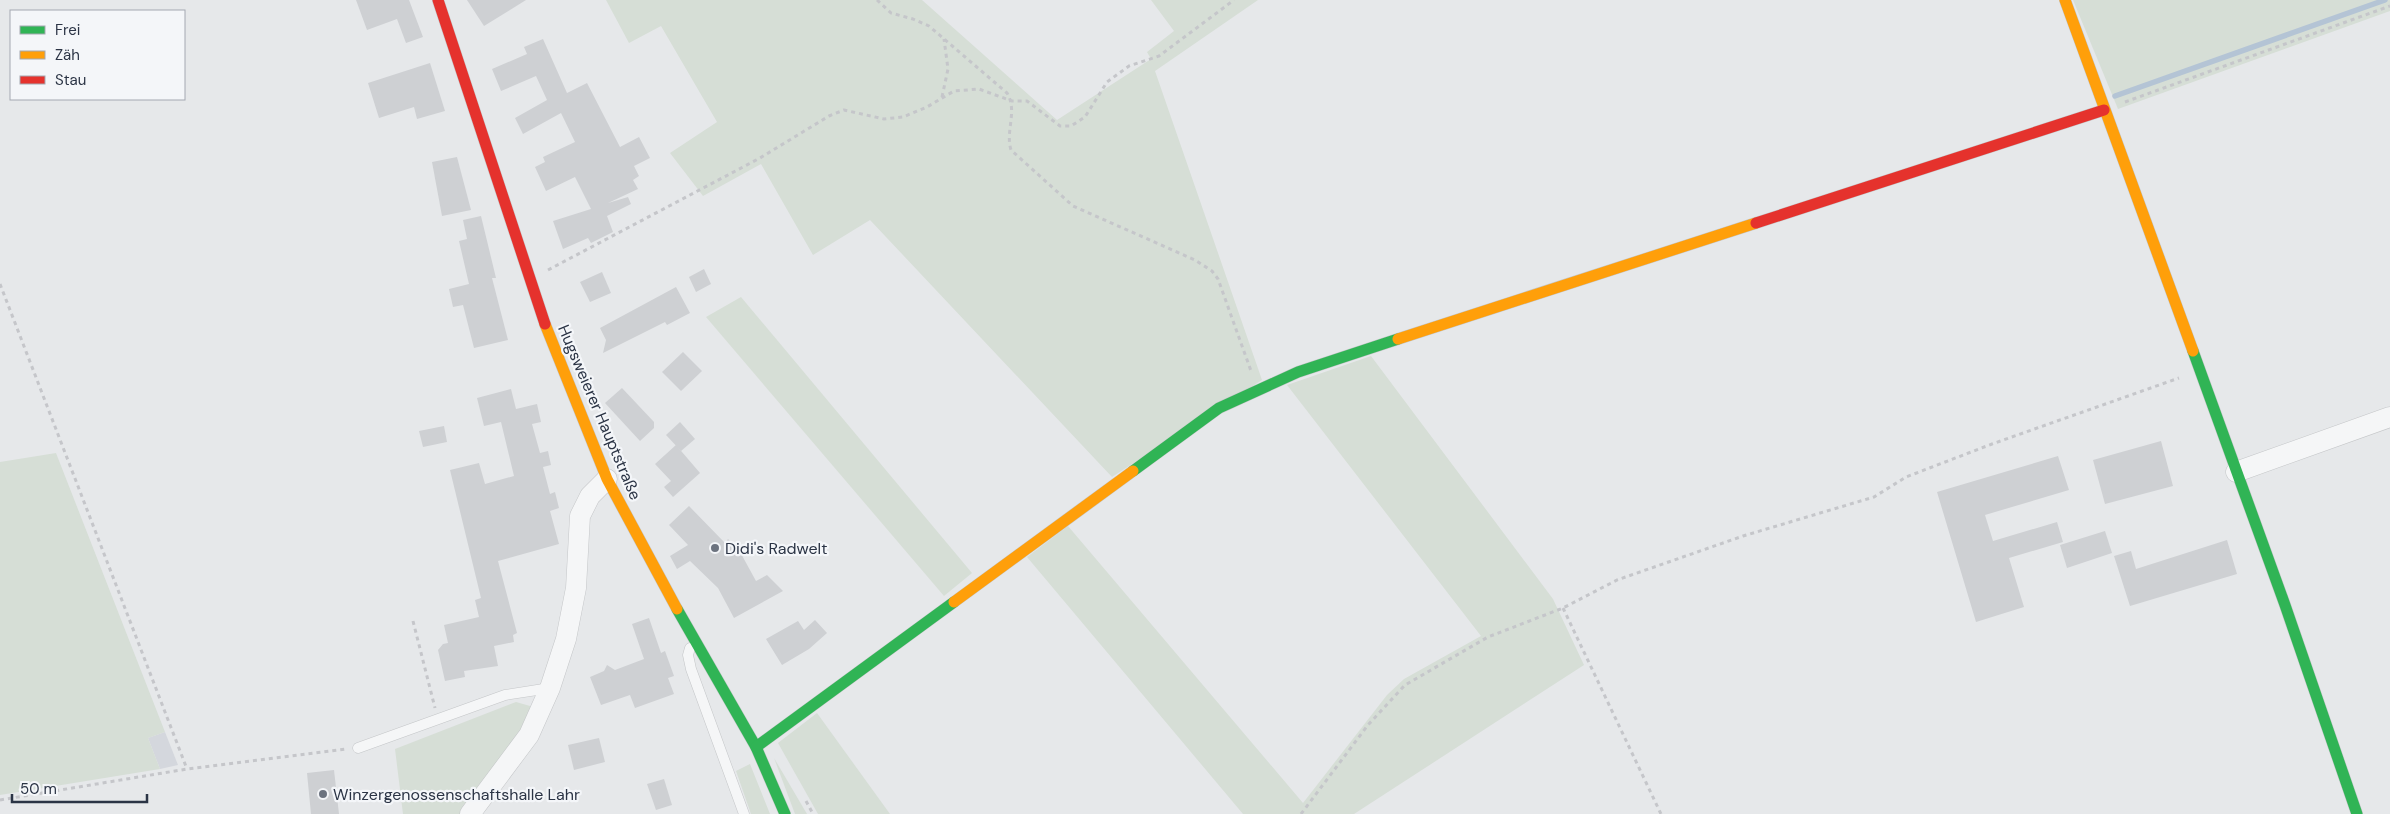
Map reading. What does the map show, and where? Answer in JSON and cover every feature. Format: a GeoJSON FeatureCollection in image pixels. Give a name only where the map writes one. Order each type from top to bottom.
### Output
{"type":"FeatureCollection","features":[{"type":"Feature","properties":{"kind":"street","name":"Hugsweierer Hauptstraße"},"geometry":{"type":"LineString","coordinates":[[438,0],[552,346],[607,479],[693,640],[756,747],[785,814]]}},
{"type":"Feature","properties":{"kind":"street"},"geometry":{"type":"LineString","coordinates":[[2065,0],[2236,472],[2357,814]]}},
{"type":"Feature","properties":{"kind":"street"},"geometry":{"type":"LineString","coordinates":[[756,747],[1219,408],[1257,389],[1298,372],[2104,110]]}},
{"type":"Feature","properties":{"kind":"street"},"geometry":{"type":"LineString","coordinates":[[2236,472],[2390,417]]}},
{"type":"Feature","properties":{"kind":"street"},"geometry":{"type":"LineString","coordinates":[[470,814],[529,735],[550,688],[566,639],[576,588],[580,516],[590,496],[607,479]]}},
{"type":"Feature","properties":{"kind":"lane"},"geometry":{"type":"LineString","coordinates":[[693,640],[688,655],[691,669],[744,814]]}},
{"type":"Feature","properties":{"kind":"lane"},"geometry":{"type":"LineString","coordinates":[[358,748],[438,721],[505,695],[550,688]]}},
{"type":"Feature","properties":{"kind":"path"},"geometry":{"type":"LineString","coordinates":[[877,0],[891,13],[913,18],[929,26],[993,79],[1012,101],[1008,141],[1011,150],[1072,206],[1195,260],[1212,271],[1218,279],[1257,389]]}},
{"type":"Feature","properties":{"kind":"path"},"geometry":{"type":"LineString","coordinates":[[530,279],[760,158],[829,116],[844,110],[884,118],[903,117],[927,107],[954,91],[979,89],[1012,101],[1026,101],[1060,126],[1071,126],[1085,117],[1107,82],[1129,66],[1159,56],[1234,0]]}},
{"type":"Feature","properties":{"kind":"path"},"geometry":{"type":"LineString","coordinates":[[2104,110],[2390,6]]}},
{"type":"Feature","properties":{"kind":"path"},"geometry":{"type":"LineString","coordinates":[[942,97],[948,69],[944,38]]}},
{"type":"Feature","properties":{"kind":"path"},"geometry":{"type":"LineString","coordinates":[[0,284],[187,768]]}},
{"type":"Feature","properties":{"kind":"path"},"geometry":{"type":"LineString","coordinates":[[1301,814],[1368,725],[1405,685],[1488,637],[1563,608],[1617,580],[1743,536],[1874,497],[1906,477],[1992,444],[2199,371]]}},
{"type":"Feature","properties":{"kind":"path"},"geometry":{"type":"LineString","coordinates":[[1563,608],[1661,814]]}},
{"type":"Feature","properties":{"kind":"path"},"geometry":{"type":"LineString","coordinates":[[413,621],[438,721]]}},
{"type":"Feature","properties":{"kind":"path"},"geometry":{"type":"LineString","coordinates":[[0,800],[187,768],[358,748]]}},
{"type":"Feature","properties":{"kind":"shaded area"},"geometry":{"type":"Polygon","coordinates":[[[606,0],[922,0],[1057,120],[1151,59],[1147,52],[1174,31],[1151,0],[1258,0],[1155,71],[1262,380],[1112,477],[870,220],[813,255],[761,164],[703,196],[670,153],[717,122],[661,26],[629,43],[606,0]]]}},
{"type":"Feature","properties":{"kind":"shaded area"},"geometry":{"type":"Polygon","coordinates":[[[2073,0],[2390,0],[2390,11],[2118,109],[2073,0]]]}},
{"type":"Feature","properties":{"kind":"shaded area"},"geometry":{"type":"Polygon","coordinates":[[[741,297],[972,573],[944,596],[706,317],[741,297]]]}},
{"type":"Feature","properties":{"kind":"shaded area"},"geometry":{"type":"Polygon","coordinates":[[[1371,356],[1553,599],[1584,665],[1354,814],[1243,814],[1027,557],[1068,526],[1303,803],[1387,695],[1404,679],[1481,636],[1287,385],[1371,356]]]}},
{"type":"Feature","properties":{"kind":"shaded area"},"geometry":{"type":"Polygon","coordinates":[[[56,453],[165,732],[148,738],[160,769],[0,795],[0,462],[56,453]]]}},
{"type":"Feature","properties":{"kind":"shaded area"},"geometry":{"type":"Polygon","coordinates":[[[516,702],[530,706],[534,711],[464,814],[403,814],[395,749],[516,702]]]}},
{"type":"Feature","properties":{"kind":"shaded area"},"geometry":{"type":"Polygon","coordinates":[[[817,713],[890,814],[818,814],[778,743],[817,713]]]}},
{"type":"Feature","properties":{"kind":"shaded area"},"geometry":{"type":"Polygon","coordinates":[[[165,732],[178,765],[160,769],[148,738],[165,732]]]}},
{"type":"Feature","properties":{"kind":"shaded area"},"geometry":{"type":"Polygon","coordinates":[[[774,758],[807,814],[795,814],[774,758]]]}},
{"type":"Feature","properties":{"kind":"shaded area"},"geometry":{"type":"Polygon","coordinates":[[[750,764],[770,814],[751,814],[736,771],[750,764]]]}},
{"type":"Feature","properties":{"kind":"building"},"geometry":{"type":"Polygon","coordinates":[[[356,0],[409,0],[423,37],[406,43],[397,19],[367,30],[356,0]]]}},
{"type":"Feature","properties":{"kind":"building"},"geometry":{"type":"Polygon","coordinates":[[[467,0],[526,0],[484,26],[467,0]]]}},
{"type":"Feature","properties":{"kind":"building"},"geometry":{"type":"Polygon","coordinates":[[[543,39],[567,93],[587,83],[620,147],[639,137],[650,158],[634,166],[639,176],[633,180],[638,189],[608,203],[628,197],[631,204],[607,216],[613,232],[591,243],[588,238],[563,249],[553,221],[591,209],[575,177],[546,191],[535,167],[545,162],[543,157],[575,142],[561,113],[523,134],[515,118],[547,100],[536,76],[501,91],[492,69],[527,54],[524,47],[543,39]]]}},
{"type":"Feature","properties":{"kind":"building"},"geometry":{"type":"Polygon","coordinates":[[[430,63],[445,111],[417,119],[414,107],[379,118],[368,83],[430,63]]]}},
{"type":"Feature","properties":{"kind":"building"},"geometry":{"type":"Polygon","coordinates":[[[457,157],[471,210],[442,216],[432,162],[457,157]]]}},
{"type":"Feature","properties":{"kind":"building"},"geometry":{"type":"Polygon","coordinates":[[[481,216],[496,278],[492,278],[508,340],[474,348],[463,305],[453,307],[449,289],[469,284],[459,241],[467,239],[463,220],[481,216]]]}},
{"type":"Feature","properties":{"kind":"building"},"geometry":{"type":"Polygon","coordinates":[[[704,269],[711,284],[696,292],[689,277],[704,269]]]}},
{"type":"Feature","properties":{"kind":"building"},"geometry":{"type":"Polygon","coordinates":[[[602,272],[611,293],[590,302],[580,282],[602,272]]]}},
{"type":"Feature","properties":{"kind":"building"},"geometry":{"type":"Polygon","coordinates":[[[676,287],[690,313],[667,325],[665,322],[603,353],[606,340],[600,328],[676,287]]]}},
{"type":"Feature","properties":{"kind":"building"},"geometry":{"type":"Polygon","coordinates":[[[683,352],[702,371],[681,391],[662,372],[683,352]]]}},
{"type":"Feature","properties":{"kind":"building"},"geometry":{"type":"Polygon","coordinates":[[[622,388],[654,422],[654,428],[640,441],[605,403],[622,388]]]}},
{"type":"Feature","properties":{"kind":"building"},"geometry":{"type":"Polygon","coordinates":[[[511,389],[516,409],[537,404],[541,422],[532,424],[540,453],[548,451],[551,465],[543,467],[550,494],[555,492],[559,508],[550,511],[559,544],[498,561],[517,633],[513,635],[514,642],[494,646],[498,666],[464,671],[465,677],[445,681],[438,650],[443,644],[448,643],[444,625],[479,617],[475,600],[481,598],[450,470],[479,463],[485,484],[514,476],[501,422],[484,426],[477,398],[511,389]]]}},
{"type":"Feature","properties":{"kind":"building"},"geometry":{"type":"Polygon","coordinates":[[[680,422],[695,439],[681,451],[666,435],[680,422]]]}},
{"type":"Feature","properties":{"kind":"building"},"geometry":{"type":"Polygon","coordinates":[[[444,426],[447,442],[423,447],[419,431],[444,426]]]}},
{"type":"Feature","properties":{"kind":"building"},"geometry":{"type":"Polygon","coordinates":[[[2161,441],[2173,486],[2105,504],[2093,460],[2161,441]]]}},
{"type":"Feature","properties":{"kind":"building"},"geometry":{"type":"Polygon","coordinates":[[[676,445],[700,473],[673,497],[664,487],[671,481],[655,464],[676,445]]]}},
{"type":"Feature","properties":{"kind":"building"},"geometry":{"type":"Polygon","coordinates":[[[2058,456],[2069,490],[1985,515],[1993,541],[2057,522],[2063,542],[2009,558],[2024,607],[1976,622],[1937,492],[2058,456]]]}},
{"type":"Feature","properties":{"kind":"building"},"geometry":{"type":"Polygon","coordinates":[[[689,506],[725,543],[728,539],[739,550],[756,581],[767,575],[783,591],[734,618],[718,588],[690,561],[677,569],[670,556],[688,545],[669,525],[689,506]]]}},
{"type":"Feature","properties":{"kind":"building"},"geometry":{"type":"Polygon","coordinates":[[[2105,531],[2112,553],[2067,568],[2060,545],[2105,531]]]}},
{"type":"Feature","properties":{"kind":"building"},"geometry":{"type":"Polygon","coordinates":[[[2227,540],[2237,574],[2130,606],[2114,556],[2131,551],[2136,569],[2227,540]]]}},
{"type":"Feature","properties":{"kind":"building"},"geometry":{"type":"Polygon","coordinates":[[[649,618],[661,653],[665,651],[674,676],[668,678],[674,694],[635,708],[630,695],[601,705],[590,677],[604,671],[607,665],[615,670],[644,659],[632,624],[649,618]]]}},
{"type":"Feature","properties":{"kind":"building"},"geometry":{"type":"Polygon","coordinates":[[[815,620],[827,633],[809,649],[782,665],[766,639],[798,621],[804,630],[815,620]]]}},
{"type":"Feature","properties":{"kind":"building"},"geometry":{"type":"Polygon","coordinates":[[[599,738],[605,762],[574,770],[568,745],[599,738]]]}},
{"type":"Feature","properties":{"kind":"building","name":"Winzergenossenschaftshalle Lahr"},"geometry":{"type":"Polygon","coordinates":[[[334,770],[339,814],[311,814],[307,773],[334,770]]]}},
{"type":"Feature","properties":{"kind":"building"},"geometry":{"type":"Polygon","coordinates":[[[664,779],[672,805],[656,810],[647,784],[664,779]]]}},
{"type":"Feature","properties":{"kind":"waterway"},"geometry":{"type":"LineString","coordinates":[[2115,96],[2385,0]]}},
{"type":"Feature","properties":{"kind":"traffic: fast"},"geometry":{"type":"LineString","coordinates":[[1133,471],[1219,408],[1298,372],[1398,339]]}},
{"type":"Feature","properties":{"kind":"traffic: fast"},"geometry":{"type":"LineString","coordinates":[[2193,351],[2285,605],[2357,814]]}},
{"type":"Feature","properties":{"kind":"traffic: fast"},"geometry":{"type":"LineString","coordinates":[[756,747],[954,602]]}},
{"type":"Feature","properties":{"kind":"traffic: fast"},"geometry":{"type":"LineString","coordinates":[[677,609],[756,747],[785,814]]}},
{"type":"Feature","properties":{"kind":"traffic: slow"},"geometry":{"type":"LineString","coordinates":[[2065,0],[2193,351]]}},
{"type":"Feature","properties":{"kind":"traffic: slow"},"geometry":{"type":"LineString","coordinates":[[1398,339],[1756,223]]}},
{"type":"Feature","properties":{"kind":"traffic: slow"},"geometry":{"type":"LineString","coordinates":[[545,324],[607,479],[677,609]]}},
{"type":"Feature","properties":{"kind":"traffic: slow"},"geometry":{"type":"LineString","coordinates":[[954,602],[1133,471]]}},
{"type":"Feature","properties":{"kind":"traffic: jam"},"geometry":{"type":"LineString","coordinates":[[438,0],[545,324]]}},
{"type":"Feature","properties":{"kind":"traffic: jam"},"geometry":{"type":"LineString","coordinates":[[1756,223],[2104,110]]}},
{"type":"Feature","properties":{"kind":"place","name":"Didi's Radwelt"},"geometry":{"type":"Point","coordinates":[715,548]}},
{"type":"Feature","properties":{"kind":"place","name":"Winzergenossenschaftshalle Lahr"},"geometry":{"type":"Point","coordinates":[323,794]}}]}
